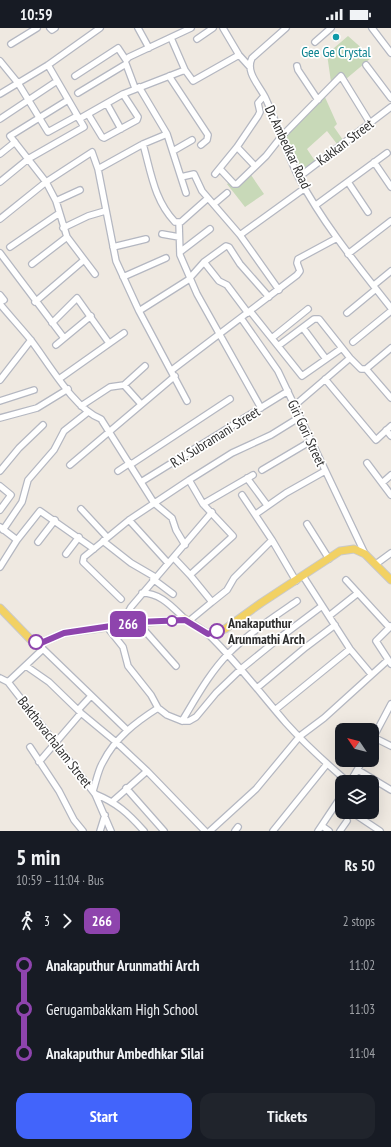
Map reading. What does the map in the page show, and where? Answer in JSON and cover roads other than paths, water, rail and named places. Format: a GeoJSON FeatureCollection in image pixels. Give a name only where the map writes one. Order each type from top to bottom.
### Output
{"type":"FeatureCollection","features":[{"type":"Feature","properties":{"kind":"main road"},"geometry":{"type":"LineString","coordinates":[[0,608],[32,641],[42,646],[64,633],[138,622],[187,620],[208,634],[225,629],[340,551],[354,549],[365,554],[391,580]]}},
{"type":"Feature","properties":{"kind":"street"},"geometry":{"type":"LineString","coordinates":[[11,44],[37,28]]}},
{"type":"Feature","properties":{"kind":"street"},"geometry":{"type":"LineString","coordinates":[[86,28],[90,34]]}},
{"type":"Feature","properties":{"kind":"street"},"geometry":{"type":"LineString","coordinates":[[0,94],[48,65],[100,28]]}},
{"type":"Feature","properties":{"kind":"street"},"geometry":{"type":"LineString","coordinates":[[138,28],[148,48]]}},
{"type":"Feature","properties":{"kind":"street"},"geometry":{"type":"LineString","coordinates":[[75,76],[118,48],[126,60],[128,57],[191,28]]}},
{"type":"Feature","properties":{"kind":"street"},"geometry":{"type":"LineString","coordinates":[[197,39],[213,28]]}},
{"type":"Feature","properties":{"kind":"street","name":"Dr. Ambedkar Road"},"geometry":{"type":"LineString","coordinates":[[223,28],[239,55],[249,66],[305,188],[348,254],[391,308]]}},
{"type":"Feature","properties":{"kind":"street"},"geometry":{"type":"LineString","coordinates":[[249,66],[254,55],[286,28]]}},
{"type":"Feature","properties":{"kind":"street"},"geometry":{"type":"LineString","coordinates":[[315,42],[331,28]]}},
{"type":"Feature","properties":{"kind":"street"},"geometry":{"type":"LineString","coordinates":[[372,28],[391,52]]}},
{"type":"Feature","properties":{"kind":"street"},"geometry":{"type":"LineString","coordinates":[[171,38],[185,70],[193,82],[239,55]]}},
{"type":"Feature","properties":{"kind":"street"},"geometry":{"type":"LineString","coordinates":[[1,64],[18,83],[48,132],[78,117],[88,114],[137,87],[185,70]]}},
{"type":"Feature","properties":{"kind":"street"},"geometry":{"type":"LineString","coordinates":[[78,93],[126,64],[137,87],[167,134],[186,193]]}},
{"type":"Feature","properties":{"kind":"street"},"geometry":{"type":"LineString","coordinates":[[0,182],[28,159],[84,127],[48,65]]}},
{"type":"Feature","properties":{"kind":"street"},"geometry":{"type":"LineString","coordinates":[[366,65],[391,98]]}},
{"type":"Feature","properties":{"kind":"street"},"geometry":{"type":"LineString","coordinates":[[297,66],[298,70],[318,100]]}},
{"type":"Feature","properties":{"kind":"street"},"geometry":{"type":"LineString","coordinates":[[170,76],[208,135],[209,138],[201,145]]}},
{"type":"Feature","properties":{"kind":"street"},"geometry":{"type":"LineString","coordinates":[[220,169],[236,185],[266,156],[281,136],[340,76],[370,123]]}},
{"type":"Feature","properties":{"kind":"street"},"geometry":{"type":"LineString","coordinates":[[0,119],[57,81]]}},
{"type":"Feature","properties":{"kind":"street"},"geometry":{"type":"LineString","coordinates":[[88,114],[102,137],[106,137],[121,129],[138,118],[123,94]]}},
{"type":"Feature","properties":{"kind":"street"},"geometry":{"type":"LineString","coordinates":[[215,174],[237,147],[260,112],[258,103],[264,96]]}},
{"type":"Feature","properties":{"kind":"street"},"geometry":{"type":"LineString","coordinates":[[68,100],[10,136],[46,182],[56,201],[58,214],[67,237],[95,274]]}},
{"type":"Feature","properties":{"kind":"street"},"geometry":{"type":"LineString","coordinates":[[107,104],[121,129]]}},
{"type":"Feature","properties":{"kind":"street","name":"Kakkan Street"},"geometry":{"type":"LineString","coordinates":[[299,177],[370,123],[390,110]]}},
{"type":"Feature","properties":{"kind":"street"},"geometry":{"type":"LineString","coordinates":[[98,169],[143,144],[167,134]]}},
{"type":"Feature","properties":{"kind":"street"},"geometry":{"type":"LineString","coordinates":[[173,151],[192,140]]}},
{"type":"Feature","properties":{"kind":"street"},"geometry":{"type":"LineString","coordinates":[[0,154],[15,142]]}},
{"type":"Feature","properties":{"kind":"street"},"geometry":{"type":"LineString","coordinates":[[143,144],[158,199],[166,212],[175,222],[179,222]]}},
{"type":"Feature","properties":{"kind":"street"},"geometry":{"type":"LineString","coordinates":[[237,147],[256,166]]}},
{"type":"Feature","properties":{"kind":"street"},"geometry":{"type":"LineString","coordinates":[[0,219],[46,182],[92,152],[98,169],[116,261],[139,311],[172,370],[187,401]]}},
{"type":"Feature","properties":{"kind":"street"},"geometry":{"type":"LineString","coordinates":[[316,206],[386,153]]}},
{"type":"Feature","properties":{"kind":"street"},"geometry":{"type":"LineString","coordinates":[[374,162],[391,187]]}},
{"type":"Feature","properties":{"kind":"street"},"geometry":{"type":"LineString","coordinates":[[181,177],[194,174],[202,191],[240,235],[279,290]]}},
{"type":"Feature","properties":{"kind":"street"},"geometry":{"type":"LineString","coordinates":[[348,182],[368,212]]}},
{"type":"Feature","properties":{"kind":"street"},"geometry":{"type":"LineString","coordinates":[[240,235],[305,188]]}},
{"type":"Feature","properties":{"kind":"street"},"geometry":{"type":"LineString","coordinates":[[56,201],[80,190]]}},
{"type":"Feature","properties":{"kind":"street"},"geometry":{"type":"LineString","coordinates":[[214,204],[227,193]]}},
{"type":"Feature","properties":{"kind":"street"},"geometry":{"type":"LineString","coordinates":[[208,198],[179,222],[178,237],[180,252],[197,294],[221,334],[230,356],[261,408]]}},
{"type":"Feature","properties":{"kind":"street"},"geometry":{"type":"LineString","coordinates":[[63,228],[88,216],[105,211]]}},
{"type":"Feature","properties":{"kind":"street"},"geometry":{"type":"LineString","coordinates":[[10,247],[58,214]]}},
{"type":"Feature","properties":{"kind":"street"},"geometry":{"type":"LineString","coordinates":[[348,254],[391,221]]}},
{"type":"Feature","properties":{"kind":"street"},"geometry":{"type":"LineString","coordinates":[[180,252],[210,229]]}},
{"type":"Feature","properties":{"kind":"street"},"geometry":{"type":"LineString","coordinates":[[162,234],[178,237]]}},
{"type":"Feature","properties":{"kind":"street"},"geometry":{"type":"LineString","coordinates":[[32,264],[67,237]]}},
{"type":"Feature","properties":{"kind":"street"},"geometry":{"type":"LineString","coordinates":[[113,247],[146,238]]}},
{"type":"Feature","properties":{"kind":"street"},"geometry":{"type":"LineString","coordinates":[[172,370],[279,290],[300,271],[297,263],[298,259],[337,238]]}},
{"type":"Feature","properties":{"kind":"street"},"geometry":{"type":"LineString","coordinates":[[139,311],[191,277],[204,262],[228,246],[269,297]]}},
{"type":"Feature","properties":{"kind":"street"},"geometry":{"type":"LineString","coordinates":[[0,253],[35,302],[64,338]]}},
{"type":"Feature","properties":{"kind":"street"},"geometry":{"type":"LineString","coordinates":[[123,276],[166,258]]}},
{"type":"Feature","properties":{"kind":"street"},"geometry":{"type":"LineString","coordinates":[[35,302],[84,260]]}},
{"type":"Feature","properties":{"kind":"street"},"geometry":{"type":"LineString","coordinates":[[204,262],[219,281],[227,285],[302,376],[342,348]]}},
{"type":"Feature","properties":{"kind":"street"},"geometry":{"type":"LineString","coordinates":[[347,313],[391,271]]}},
{"type":"Feature","properties":{"kind":"street"},"geometry":{"type":"LineString","coordinates":[[52,322],[77,298],[109,343]]}},
{"type":"Feature","properties":{"kind":"street"},"geometry":{"type":"LineString","coordinates":[[1,300],[59,379],[81,406],[88,412],[101,419],[154,503],[172,518],[176,530],[185,545]]}},
{"type":"Feature","properties":{"kind":"street"},"geometry":{"type":"LineString","coordinates":[[272,338],[308,309]]}},
{"type":"Feature","properties":{"kind":"street"},"geometry":{"type":"LineString","coordinates":[[353,342],[391,311]]}},
{"type":"Feature","properties":{"kind":"street"},"geometry":{"type":"LineString","coordinates":[[56,345],[91,316]]}},
{"type":"Feature","properties":{"kind":"street","name":"Giri Gori Street"},"geometry":{"type":"LineString","coordinates":[[241,318],[278,371],[365,554]]}},
{"type":"Feature","properties":{"kind":"street"},"geometry":{"type":"LineString","coordinates":[[278,346],[314,319],[319,319],[350,358],[362,369],[366,369],[391,398]]}},
{"type":"Feature","properties":{"kind":"street"},"geometry":{"type":"LineString","coordinates":[[302,328],[326,359]]}},
{"type":"Feature","properties":{"kind":"street"},"geometry":{"type":"LineString","coordinates":[[59,379],[124,333]]}},
{"type":"Feature","properties":{"kind":"street"},"geometry":{"type":"LineString","coordinates":[[0,380],[30,340]]}},
{"type":"Feature","properties":{"kind":"street"},"geometry":{"type":"LineString","coordinates":[[366,369],[391,348]]}},
{"type":"Feature","properties":{"kind":"street"},"geometry":{"type":"LineString","coordinates":[[294,406],[350,358]]}},
{"type":"Feature","properties":{"kind":"street"},"geometry":{"type":"LineString","coordinates":[[81,406],[110,387],[124,385],[145,366]]}},
{"type":"Feature","properties":{"kind":"street"},"geometry":{"type":"LineString","coordinates":[[70,465],[109,430],[175,376]]}},
{"type":"Feature","properties":{"kind":"street"},"geometry":{"type":"LineString","coordinates":[[325,379],[376,440],[389,428],[391,436]]}},
{"type":"Feature","properties":{"kind":"street"},"geometry":{"type":"LineString","coordinates":[[124,385],[141,404]]}},
{"type":"Feature","properties":{"kind":"street"},"geometry":{"type":"LineString","coordinates":[[0,418],[37,408],[68,389]]}},
{"type":"Feature","properties":{"kind":"street"},"geometry":{"type":"LineString","coordinates":[[0,401],[34,390]]}},
{"type":"Feature","properties":{"kind":"street","name":"R.V. Subramani Street"},"geometry":{"type":"LineString","coordinates":[[141,482],[288,391]]}},
{"type":"Feature","properties":{"kind":"street"},"geometry":{"type":"LineString","coordinates":[[118,471],[230,400]]}},
{"type":"Feature","properties":{"kind":"street"},"geometry":{"type":"LineString","coordinates":[[17,540],[2,529],[22,502],[28,480],[54,450],[64,431],[88,412]]}},
{"type":"Feature","properties":{"kind":"street"},"geometry":{"type":"LineString","coordinates":[[121,599],[83,562],[83,558],[129,520],[189,480],[232,453],[271,435],[300,417]]}},
{"type":"Feature","properties":{"kind":"street"},"geometry":{"type":"LineString","coordinates":[[0,471],[19,448],[43,425]]}},
{"type":"Feature","properties":{"kind":"street"},"geometry":{"type":"LineString","coordinates":[[262,470],[311,440]]}},
{"type":"Feature","properties":{"kind":"street"},"geometry":{"type":"LineString","coordinates":[[367,463],[391,495]]}},
{"type":"Feature","properties":{"kind":"street"},"geometry":{"type":"LineString","coordinates":[[256,514],[267,505],[325,471]]}},
{"type":"Feature","properties":{"kind":"street"},"geometry":{"type":"LineString","coordinates":[[203,504],[253,475]]}},
{"type":"Feature","properties":{"kind":"street"},"geometry":{"type":"LineString","coordinates":[[382,483],[391,475]]}},
{"type":"Feature","properties":{"kind":"street"},"geometry":{"type":"LineString","coordinates":[[247,478],[267,505]]}},
{"type":"Feature","properties":{"kind":"street"},"geometry":{"type":"LineString","coordinates":[[189,480],[203,504],[233,536],[190,575]]}},
{"type":"Feature","properties":{"kind":"street"},"geometry":{"type":"LineString","coordinates":[[0,486],[11,495],[0,510]]}},
{"type":"Feature","properties":{"kind":"street"},"geometry":{"type":"LineString","coordinates":[[242,495],[256,514],[296,581]]}},
{"type":"Feature","properties":{"kind":"street"},"geometry":{"type":"LineString","coordinates":[[81,509],[105,539],[131,564],[154,578],[173,594]]}},
{"type":"Feature","properties":{"kind":"street"},"geometry":{"type":"LineString","coordinates":[[0,567],[17,540],[40,511],[55,520],[94,549]]}},
{"type":"Feature","properties":{"kind":"street"},"geometry":{"type":"LineString","coordinates":[[125,624],[126,616],[142,592],[174,558],[212,512]]}},
{"type":"Feature","properties":{"kind":"street"},"geometry":{"type":"LineString","coordinates":[[38,542],[55,520]]}},
{"type":"Feature","properties":{"kind":"street"},"geometry":{"type":"LineString","coordinates":[[129,520],[168,563]]}},
{"type":"Feature","properties":{"kind":"street"},"geometry":{"type":"LineString","coordinates":[[307,524],[329,559]]}},
{"type":"Feature","properties":{"kind":"street"},"geometry":{"type":"LineString","coordinates":[[66,554],[79,537]]}},
{"type":"Feature","properties":{"kind":"street"},"geometry":{"type":"LineString","coordinates":[[142,592],[161,597],[187,620],[227,590],[234,578],[272,540]]}},
{"type":"Feature","properties":{"kind":"street"},"geometry":{"type":"LineString","coordinates":[[376,564],[390,555]]}},
{"type":"Feature","properties":{"kind":"street"},"geometry":{"type":"LineString","coordinates":[[174,558],[212,602]]}},
{"type":"Feature","properties":{"kind":"street"},"geometry":{"type":"LineString","coordinates":[[303,576],[350,649],[371,674]]}},
{"type":"Feature","properties":{"kind":"street"},"geometry":{"type":"LineString","coordinates":[[210,831],[256,789],[300,736],[324,718],[371,674],[390,662],[376,641],[390,626],[346,580]]}},
{"type":"Feature","properties":{"kind":"street"},"geometry":{"type":"LineString","coordinates":[[329,616],[358,593]]}},
{"type":"Feature","properties":{"kind":"street"},"geometry":{"type":"LineString","coordinates":[[182,721],[209,679],[229,654],[271,619],[297,601]]}},
{"type":"Feature","properties":{"kind":"street"},"geometry":{"type":"LineString","coordinates":[[107,627],[123,647],[128,666],[151,695],[158,708],[167,715],[182,721],[192,720],[216,693],[241,669],[322,606]]}},
{"type":"Feature","properties":{"kind":"street"},"geometry":{"type":"LineString","coordinates":[[138,622],[176,666]]}},
{"type":"Feature","properties":{"kind":"street"},"geometry":{"type":"LineString","coordinates":[[257,688],[306,646],[335,625]]}},
{"type":"Feature","properties":{"kind":"street"},"geometry":{"type":"LineString","coordinates":[[208,634],[229,654],[275,710],[327,764],[340,775]]}},
{"type":"Feature","properties":{"kind":"street"},"geometry":{"type":"LineString","coordinates":[[42,646],[128,730]]}},
{"type":"Feature","properties":{"kind":"street","name":"Bakthavachalam Street"},"geometry":{"type":"LineString","coordinates":[[42,646],[26,666],[8,682],[94,793],[111,831]]}},
{"type":"Feature","properties":{"kind":"street"},"geometry":{"type":"LineString","coordinates":[[275,710],[350,649]]}},
{"type":"Feature","properties":{"kind":"street"},"geometry":{"type":"LineString","coordinates":[[26,666],[49,682],[80,712],[116,742],[147,771],[205,831]]}},
{"type":"Feature","properties":{"kind":"street"},"geometry":{"type":"LineString","coordinates":[[0,678],[8,682]]}},
{"type":"Feature","properties":{"kind":"street"},"geometry":{"type":"LineString","coordinates":[[39,762],[56,743],[92,696]]}},
{"type":"Feature","properties":{"kind":"street"},"geometry":{"type":"LineString","coordinates":[[379,727],[390,706]]}},
{"type":"Feature","properties":{"kind":"street"},"geometry":{"type":"LineString","coordinates":[[144,831],[129,814],[113,801],[94,793],[102,762],[116,742],[138,721],[158,708]]}},
{"type":"Feature","properties":{"kind":"street"},"geometry":{"type":"LineString","coordinates":[[379,741],[391,746]]}},
{"type":"Feature","properties":{"kind":"street"},"geometry":{"type":"LineString","coordinates":[[30,747],[59,791],[74,820],[83,831]]}},
{"type":"Feature","properties":{"kind":"street"},"geometry":{"type":"LineString","coordinates":[[273,831],[327,764]]}},
{"type":"Feature","properties":{"kind":"street"},"geometry":{"type":"LineString","coordinates":[[354,775],[359,767]]}},
{"type":"Feature","properties":{"kind":"street"},"geometry":{"type":"LineString","coordinates":[[358,770],[391,790]]}},
{"type":"Feature","properties":{"kind":"street"},"geometry":{"type":"LineString","coordinates":[[113,801],[147,771]]}},
{"type":"Feature","properties":{"kind":"street"},"geometry":{"type":"LineString","coordinates":[[126,788],[164,831]]}},
{"type":"Feature","properties":{"kind":"street"},"geometry":{"type":"LineString","coordinates":[[318,831],[335,806]]}},
{"type":"Feature","properties":{"kind":"street"},"geometry":{"type":"LineString","coordinates":[[100,831],[105,816]]}},
{"type":"Feature","properties":{"kind":"street"},"geometry":{"type":"LineString","coordinates":[[362,819],[380,831]]}},
{"type":"Feature","properties":{"kind":"street"},"geometry":{"type":"LineString","coordinates":[[340,831],[347,821]]}},
{"type":"Feature","properties":{"kind":"street"},"geometry":{"type":"LineString","coordinates":[[322,826],[329,831]]}},
{"type":"Feature","properties":{"kind":"place","name":"Gee Ge Crystal"},"geometry":{"type":"Point","coordinates":[336,37]}},
{"type":"Feature","properties":{"kind":"place","name":"Anakaputhur Arunmathi Arch"},"geometry":{"type":"Point","coordinates":[217,631]}}]}
